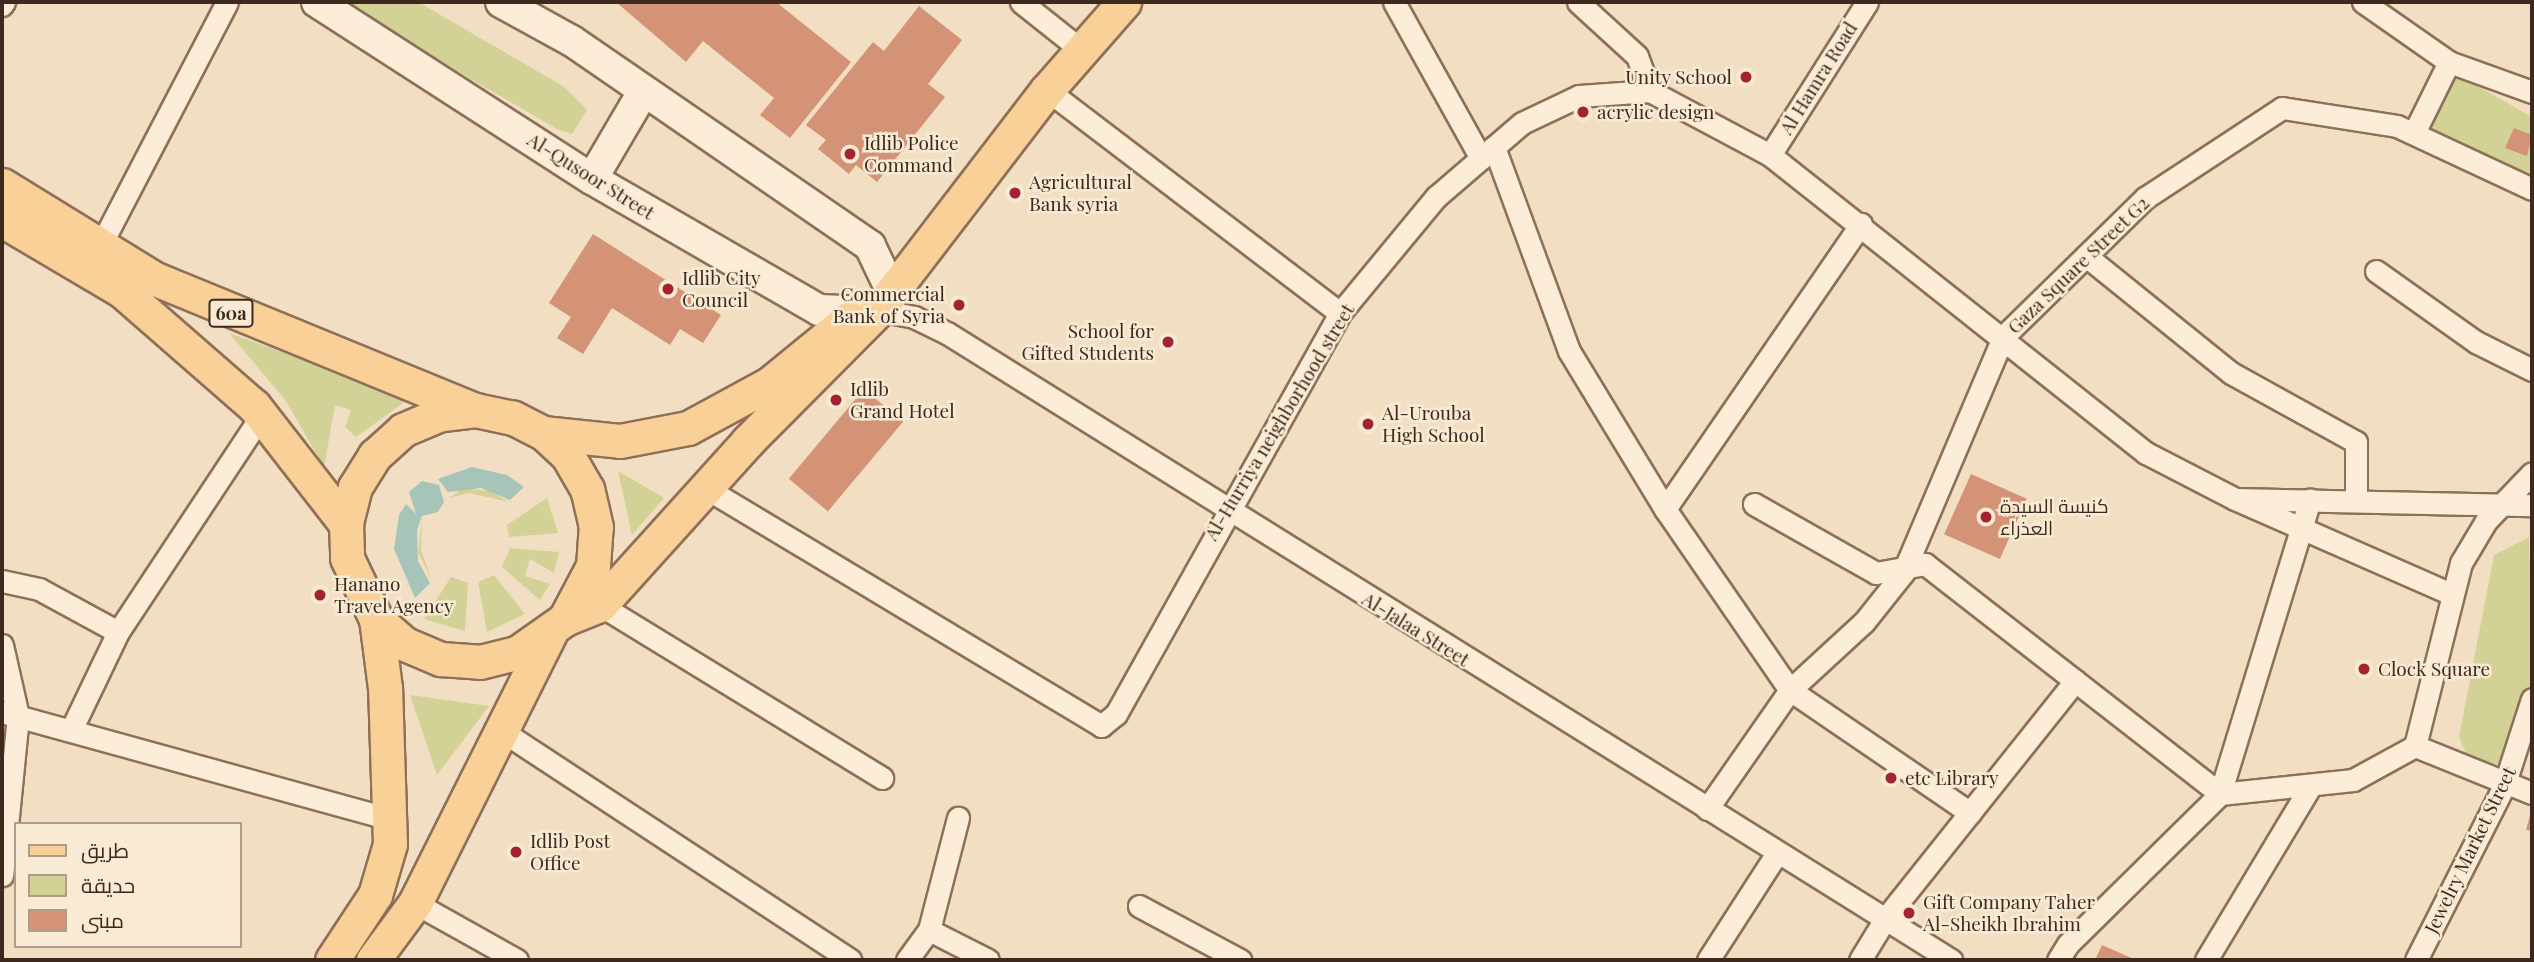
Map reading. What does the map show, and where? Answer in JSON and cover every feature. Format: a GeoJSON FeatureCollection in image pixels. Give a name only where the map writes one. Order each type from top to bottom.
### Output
{"type":"FeatureCollection","features":[{"type":"Feature","properties":{"kind":"main road"},"geometry":{"type":"LineString","coordinates":[[542,433],[620,441],[688,428],[769,384],[877,297],[1102,2]]}},
{"type":"Feature","properties":{"kind":"main road"},"geometry":{"type":"LineString","coordinates":[[376,619],[429,654],[480,662],[517,653],[558,626],[600,604],[709,490],[748,440],[877,297],[1048,90],[1125,2]]}},
{"type":"Feature","properties":{"kind":"main road","name":"60a"},"geometry":{"type":"LineString","coordinates":[[2,185],[99,248],[232,314],[476,410]]}},
{"type":"Feature","properties":{"kind":"main road"},"geometry":{"type":"LineString","coordinates":[[2,220],[122,291],[261,416],[346,524]]}},
{"type":"Feature","properties":{"kind":"main road"},"geometry":{"type":"LineString","coordinates":[[332,960],[375,895],[390,844],[376,619],[354,580],[346,524],[368,466],[403,430],[438,415],[476,410],[513,418],[542,433],[567,455],[587,489],[596,527],[593,566],[558,626],[505,733],[415,902],[373,960]]}},
{"type":"Feature","properties":{"kind":"street"},"geometry":{"type":"LineString","coordinates":[[99,248],[227,2]]}},
{"type":"Feature","properties":{"kind":"street","name":"Al-Qusoor Street"},"geometry":{"type":"LineString","coordinates":[[317,2],[592,179],[819,310],[877,297]]}},
{"type":"Feature","properties":{"kind":"street"},"geometry":{"type":"LineString","coordinates":[[501,2],[572,41],[870,246],[877,297]]}},
{"type":"Feature","properties":{"kind":"street"},"geometry":{"type":"LineString","coordinates":[[1021,2],[1070,41]]}},
{"type":"Feature","properties":{"kind":"street"},"geometry":{"type":"LineString","coordinates":[[1394,2],[1488,152],[1569,351],[1665,509],[1790,690],[1970,813]]}},
{"type":"Feature","properties":{"kind":"street"},"geometry":{"type":"LineString","coordinates":[[1578,2],[1637,56],[1650,91],[1770,155],[2146,453],[2301,531],[2449,593]]}},
{"type":"Feature","properties":{"kind":"street","name":"Al Hamra Road"},"geometry":{"type":"LineString","coordinates":[[1770,155],[1867,2]]}},
{"type":"Feature","properties":{"kind":"street"},"geometry":{"type":"LineString","coordinates":[[2363,2],[2449,62],[2532,92]]}},
{"type":"Feature","properties":{"kind":"street"},"geometry":{"type":"LineString","coordinates":[[2414,133],[2449,62]]}},
{"type":"Feature","properties":{"kind":"street"},"geometry":{"type":"LineString","coordinates":[[1048,90],[1340,313]]}},
{"type":"Feature","properties":{"kind":"street","name":"Al-Hurriya neighborhood street"},"geometry":{"type":"LineString","coordinates":[[709,490],[1101,726],[1116,715],[1224,511],[1340,313],[1436,197],[1522,123],[1579,96],[1650,91]]}},
{"type":"Feature","properties":{"kind":"street"},"geometry":{"type":"LineString","coordinates":[[592,179],[643,92]]}},
{"type":"Feature","properties":{"kind":"street","name":"Gaza Square Street G2"},"geometry":{"type":"LineString","coordinates":[[2003,337],[2145,198],[2282,108],[2414,133],[2532,189]]}},
{"type":"Feature","properties":{"kind":"street"},"geometry":{"type":"LineString","coordinates":[[1665,509],[1861,225]]}},
{"type":"Feature","properties":{"kind":"street"},"geometry":{"type":"LineString","coordinates":[[2086,256],[2231,373],[2356,442],[2356,499]]}},
{"type":"Feature","properties":{"kind":"street"},"geometry":{"type":"LineString","coordinates":[[2376,271],[2476,342],[2532,370]]}},
{"type":"Feature","properties":{"kind":"street","name":"Al-Jalaa Street"},"geometry":{"type":"LineString","coordinates":[[877,297],[947,333],[1224,511],[1951,960]]}},
{"type":"Feature","properties":{"kind":"street"},"geometry":{"type":"LineString","coordinates":[[1707,809],[1790,690],[1864,622],[1903,573],[2003,337]]}},
{"type":"Feature","properties":{"kind":"street"},"geometry":{"type":"LineString","coordinates":[[72,727],[118,632],[261,416]]}},
{"type":"Feature","properties":{"kind":"street"},"geometry":{"type":"LineString","coordinates":[[1754,504],[1876,573],[1903,573],[1925,564],[2220,794],[2353,780],[2415,746],[2449,593],[2486,521],[2532,473]]}},
{"type":"Feature","properties":{"kind":"street"},"geometry":{"type":"LineString","coordinates":[[2235,499],[2509,500],[2532,505]]}},
{"type":"Feature","properties":{"kind":"street"},"geometry":{"type":"LineString","coordinates":[[2058,960],[2067,944],[2220,794],[2311,499]]}},
{"type":"Feature","properties":{"kind":"street"},"geometry":{"type":"LineString","coordinates":[[2,581],[39,589],[118,632]]}},
{"type":"Feature","properties":{"kind":"street"},"geometry":{"type":"LineString","coordinates":[[600,604],[882,778]]}},
{"type":"Feature","properties":{"kind":"street"},"geometry":{"type":"LineString","coordinates":[[2,645],[10,714],[2,875]]}},
{"type":"Feature","properties":{"kind":"street"},"geometry":{"type":"LineString","coordinates":[[1860,960],[1885,919],[2075,681]]}},
{"type":"Feature","properties":{"kind":"street","name":"Jewelry Market Street"},"geometry":{"type":"LineString","coordinates":[[2416,960],[2504,786],[2532,699]]}},
{"type":"Feature","properties":{"kind":"street"},"geometry":{"type":"LineString","coordinates":[[10,714],[72,727],[390,819]]}},
{"type":"Feature","properties":{"kind":"street"},"geometry":{"type":"LineString","coordinates":[[505,733],[850,960]]}},
{"type":"Feature","properties":{"kind":"street"},"geometry":{"type":"LineString","coordinates":[[2415,746],[2504,786],[2532,793]]}},
{"type":"Feature","properties":{"kind":"street"},"geometry":{"type":"LineString","coordinates":[[2206,960],[2311,785]]}},
{"type":"Feature","properties":{"kind":"street"},"geometry":{"type":"LineString","coordinates":[[907,960],[929,930],[958,818]]}},
{"type":"Feature","properties":{"kind":"street"},"geometry":{"type":"LineString","coordinates":[[1708,960],[1777,853]]}},
{"type":"Feature","properties":{"kind":"street"},"geometry":{"type":"LineString","coordinates":[[415,902],[517,960]]}},
{"type":"Feature","properties":{"kind":"street"},"geometry":{"type":"LineString","coordinates":[[1139,906],[1240,960]]}},
{"type":"Feature","properties":{"kind":"street"},"geometry":{"type":"LineString","coordinates":[[929,930],[988,960]]}},
{"type":"Feature","properties":{"kind":"green space"},"geometry":{"type":"Polygon","coordinates":[[[338,2],[418,2],[563,86],[587,110],[572,134],[557,129],[338,2]]]}},
{"type":"Feature","properties":{"kind":"green space"},"geometry":{"type":"Polygon","coordinates":[[[2453,72],[2532,117],[2532,186],[2420,132],[2453,72]]]}},
{"type":"Feature","properties":{"kind":"green space"},"geometry":{"type":"Polygon","coordinates":[[[229,333],[413,396],[356,437],[345,427],[351,410],[335,405],[324,467],[286,401],[229,333]]]}},
{"type":"Feature","properties":{"kind":"green space"},"geometry":{"type":"Polygon","coordinates":[[[618,471],[664,498],[632,535],[618,471]]]}},
{"type":"Feature","properties":{"kind":"green space"},"geometry":{"type":"Polygon","coordinates":[[[463,488],[490,491],[509,502],[469,493],[449,498],[463,488]]]}},
{"type":"Feature","properties":{"kind":"green space"},"geometry":{"type":"Polygon","coordinates":[[[547,498],[558,533],[509,537],[507,525],[547,498]]]}},
{"type":"Feature","properties":{"kind":"green space"},"geometry":{"type":"Polygon","coordinates":[[[422,520],[421,550],[432,581],[418,552],[422,520]]]}},
{"type":"Feature","properties":{"kind":"green space"},"geometry":{"type":"Polygon","coordinates":[[[2529,537],[2532,677],[2518,748],[2498,764],[2482,762],[2466,754],[2459,737],[2494,555],[2529,537]]]}},
{"type":"Feature","properties":{"kind":"green space"},"geometry":{"type":"Polygon","coordinates":[[[510,548],[559,552],[554,573],[530,559],[525,576],[550,584],[540,600],[502,567],[510,548]]]}},
{"type":"Feature","properties":{"kind":"green space"},"geometry":{"type":"Polygon","coordinates":[[[494,575],[525,614],[487,632],[478,582],[494,575]]]}},
{"type":"Feature","properties":{"kind":"green space"},"geometry":{"type":"Polygon","coordinates":[[[451,577],[468,583],[465,631],[424,619],[451,577]]]}},
{"type":"Feature","properties":{"kind":"green space"},"geometry":{"type":"Polygon","coordinates":[[[410,695],[489,706],[437,775],[410,695]]]}},
{"type":"Feature","properties":{"kind":"shaded area"},"geometry":{"type":"Polygon","coordinates":[[[472,467],[507,475],[524,487],[510,500],[481,488],[448,492],[438,479],[472,467]]]}},
{"type":"Feature","properties":{"kind":"shaded area"},"geometry":{"type":"Polygon","coordinates":[[[422,481],[439,485],[444,502],[438,512],[422,516],[417,530],[418,561],[430,583],[415,598],[394,549],[399,515],[406,504],[416,514],[409,492],[422,481]]]}},
{"type":"Feature","properties":{"kind":"building"},"geometry":{"type":"Polygon","coordinates":[[[616,2],[776,2],[851,62],[790,138],[760,115],[774,98],[703,41],[686,62],[616,2]]]}},
{"type":"Feature","properties":{"kind":"building"},"geometry":{"type":"Polygon","coordinates":[[[919,6],[962,40],[928,84],[945,97],[877,182],[856,165],[849,174],[818,149],[826,140],[806,125],[873,42],[884,51],[919,6]]]}},
{"type":"Feature","properties":{"kind":"building"},"geometry":{"type":"Polygon","coordinates":[[[2514,128],[2532,135],[2527,156],[2505,148],[2514,128]]]}},
{"type":"Feature","properties":{"kind":"building"},"geometry":{"type":"Polygon","coordinates":[[[593,234],[721,315],[703,343],[680,329],[670,345],[612,308],[583,354],[557,338],[571,317],[549,303],[593,234]]]}},
{"type":"Feature","properties":{"kind":"building"},"geometry":{"type":"Polygon","coordinates":[[[864,389],[903,422],[828,511],[789,479],[864,389]]]}},
{"type":"Feature","properties":{"kind":"building","name":"كنيسة السيدة العذراء"},"geometry":{"type":"Polygon","coordinates":[[[1971,474],[2027,499],[2000,559],[1944,534],[1971,474]]]}},
{"type":"Feature","properties":{"kind":"building"},"geometry":{"type":"Polygon","coordinates":[[[2532,808],[2532,831],[2526,830],[2532,808]]]}},
{"type":"Feature","properties":{"kind":"building"},"geometry":{"type":"Polygon","coordinates":[[[2102,945],[2136,960],[2095,960],[2102,945]]]}},
{"type":"Feature","properties":{"kind":"place","name":"Unity School"},"geometry":{"type":"Point","coordinates":[1746,77]}},
{"type":"Feature","properties":{"kind":"place","name":"acrylic design"},"geometry":{"type":"Point","coordinates":[1583,112]}},
{"type":"Feature","properties":{"kind":"place","name":"Idlib Police Command"},"geometry":{"type":"Point","coordinates":[850,154]}},
{"type":"Feature","properties":{"kind":"place","name":"Agricultural Bank syria"},"geometry":{"type":"Point","coordinates":[1015,193]}},
{"type":"Feature","properties":{"kind":"place","name":"Idlib City Council"},"geometry":{"type":"Point","coordinates":[668,289]}},
{"type":"Feature","properties":{"kind":"place","name":"Commercial Bank of Syria"},"geometry":{"type":"Point","coordinates":[959,305]}},
{"type":"Feature","properties":{"kind":"place","name":"School for Gifted Students"},"geometry":{"type":"Point","coordinates":[1168,342]}},
{"type":"Feature","properties":{"kind":"place","name":"Idlib Grand Hotel"},"geometry":{"type":"Point","coordinates":[836,400]}},
{"type":"Feature","properties":{"kind":"place","name":"Al-Urouba High School"},"geometry":{"type":"Point","coordinates":[1368,424]}},
{"type":"Feature","properties":{"kind":"place","name":"كنيسة السيدة العذراء"},"geometry":{"type":"Point","coordinates":[1986,517]}},
{"type":"Feature","properties":{"kind":"place","name":"Hanano Travel Agency"},"geometry":{"type":"Point","coordinates":[320,595]}},
{"type":"Feature","properties":{"kind":"place","name":"Clock Square"},"geometry":{"type":"Point","coordinates":[2364,669]}},
{"type":"Feature","properties":{"kind":"place","name":"etc Library"},"geometry":{"type":"Point","coordinates":[1891,778]}},
{"type":"Feature","properties":{"kind":"place","name":"Idlib Post Office"},"geometry":{"type":"Point","coordinates":[516,852]}},
{"type":"Feature","properties":{"kind":"place","name":"Gift Company Taher Al-Sheikh Ibrahim"},"geometry":{"type":"Point","coordinates":[1909,913]}}]}
